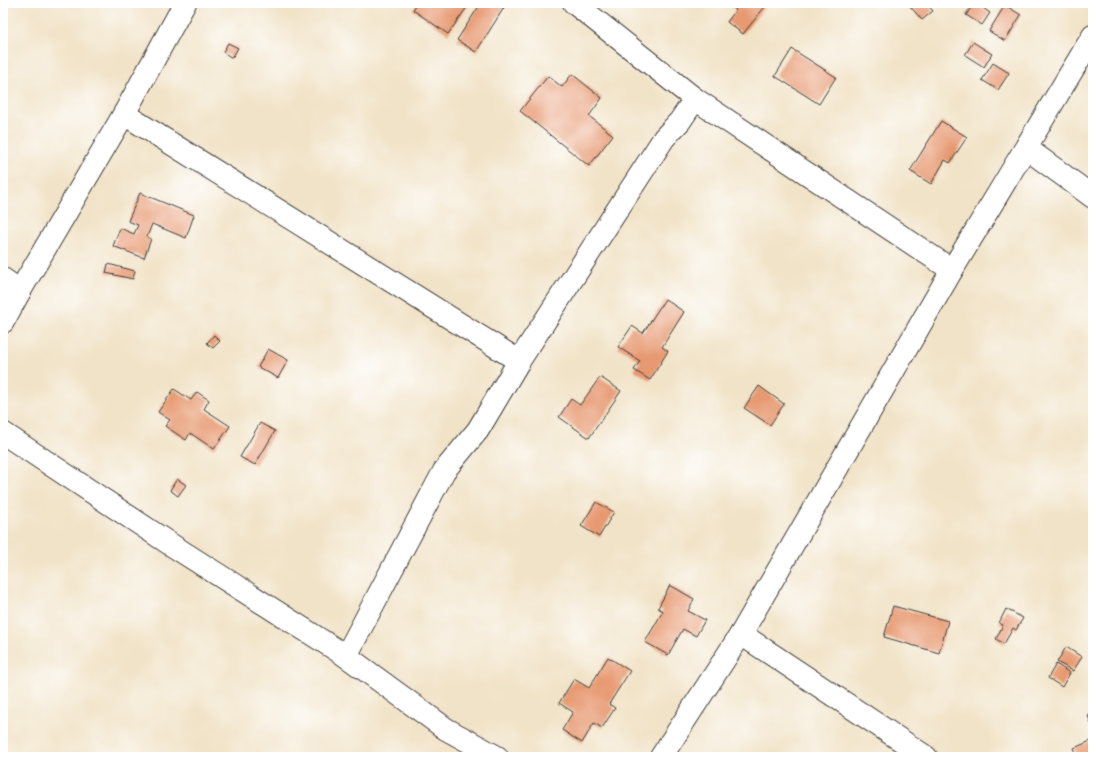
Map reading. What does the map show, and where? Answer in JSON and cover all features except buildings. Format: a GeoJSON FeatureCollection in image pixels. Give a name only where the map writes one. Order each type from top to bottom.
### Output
{"type":"FeatureCollection","features":[{"type":"Feature","properties":{"kind":"street"},"geometry":{"type":"LineString","coordinates":[[3,322],[11,285],[124,114],[185,3]]}},
{"type":"Feature","properties":{"kind":"street"},"geometry":{"type":"LineString","coordinates":[[574,3],[695,99],[952,270]]}},
{"type":"Feature","properties":{"kind":"street"},"geometry":{"type":"LineString","coordinates":[[661,757],[741,634],[952,270],[1093,36]]}},
{"type":"Feature","properties":{"kind":"street"},"geometry":{"type":"LineString","coordinates":[[346,656],[444,471],[478,430],[519,361],[664,138],[680,121],[695,99]]}},
{"type":"Feature","properties":{"kind":"street"},"geometry":{"type":"LineString","coordinates":[[124,114],[519,361]]}},
{"type":"Feature","properties":{"kind":"street"},"geometry":{"type":"LineString","coordinates":[[1026,148],[1093,197]]}},
{"type":"Feature","properties":{"kind":"street"},"geometry":{"type":"LineString","coordinates":[[3,433],[170,544],[346,656],[446,729],[497,757]]}},
{"type":"Feature","properties":{"kind":"street"},"geometry":{"type":"LineString","coordinates":[[741,634],[926,757]]}}]}
